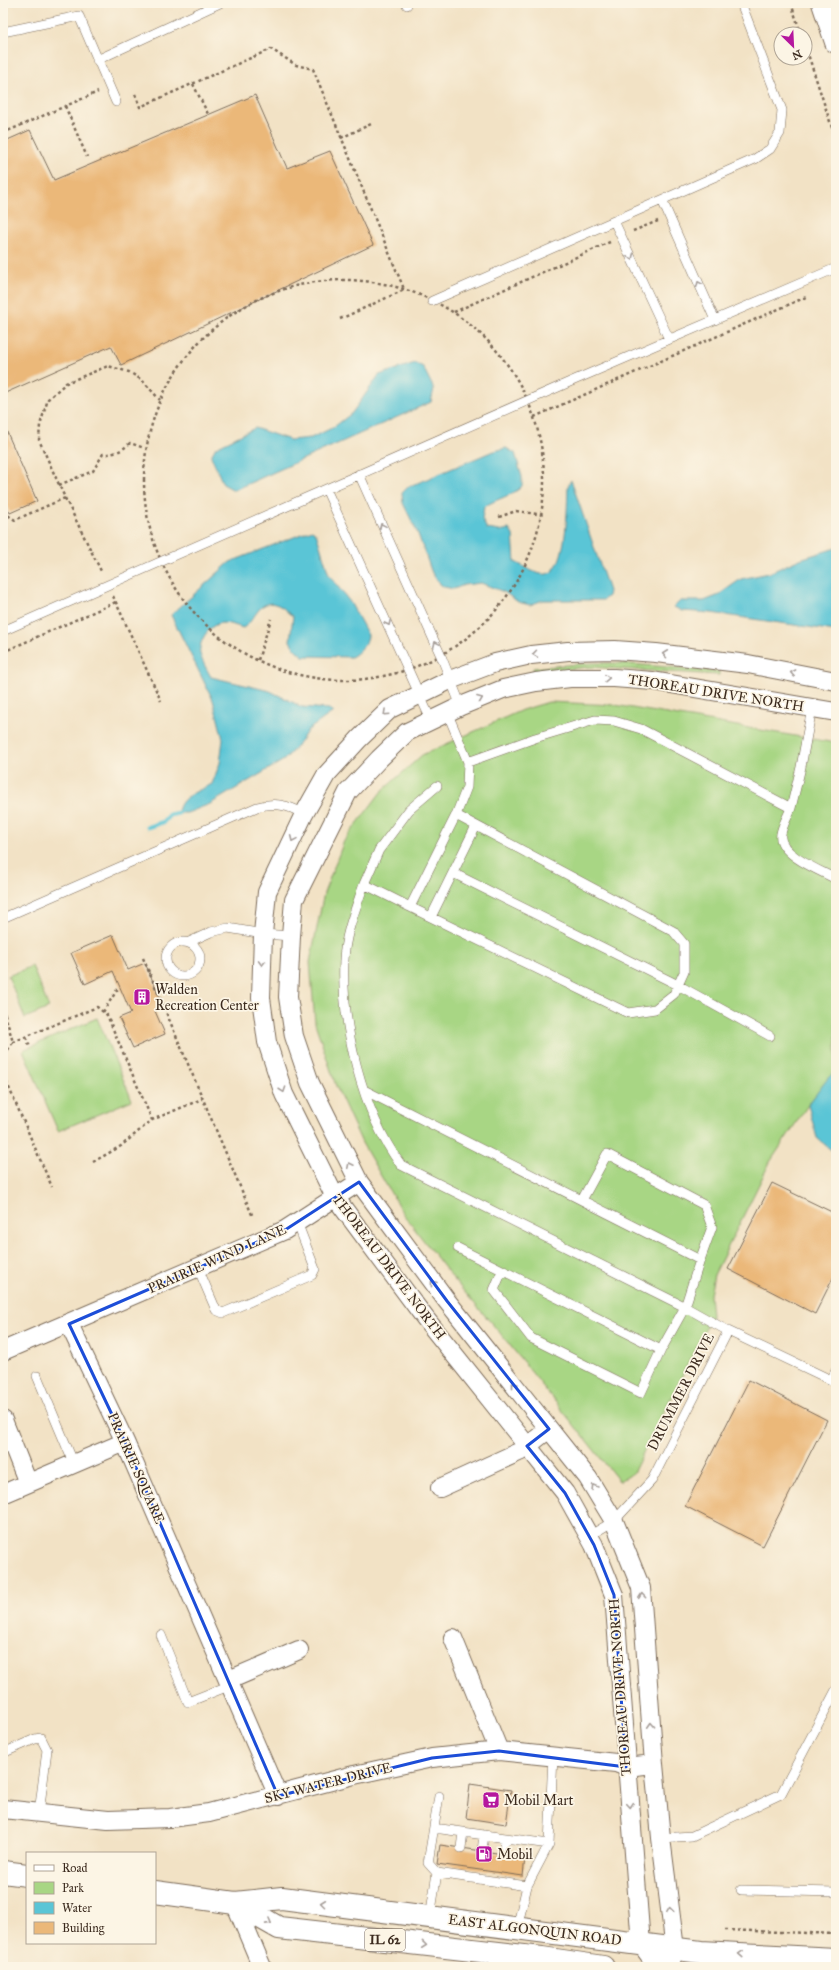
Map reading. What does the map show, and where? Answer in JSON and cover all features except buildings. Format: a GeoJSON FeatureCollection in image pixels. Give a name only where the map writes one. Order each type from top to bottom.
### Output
{"type":"FeatureCollection","features":[{"type":"Feature","properties":{"kind":"main road"},"geometry":{"type":"LineString","coordinates":[[823,3],[836,42]]}},
{"type":"Feature","properties":{"kind":"main road"},"geometry":{"type":"LineString","coordinates":[[3,1872],[26,1875]]}},
{"type":"Feature","properties":{"kind":"main road","name":"EAST ALGONQUIN ROAD"},"geometry":{"type":"LineString","coordinates":[[156,1892],[235,1903],[282,1898],[641,1944],[672,1958],[701,1952],[836,1959]]}},
{"type":"Feature","properties":{"kind":"main road","name":"EAST ALGONQUIN ROAD"},"geometry":{"type":"LineString","coordinates":[[235,1903],[280,1928],[527,1962],[603,1967]]}},
{"type":"Feature","properties":{"kind":"street","name":"THOREAU DRIVE NORTH"},"geometry":{"type":"LineString","coordinates":[[641,1944],[626,1766],[614,1594],[589,1536],[565,1493],[425,1318],[335,1197],[284,1094],[267,1042],[260,998],[263,934],[267,892],[304,814],[326,775],[359,739],[390,709],[450,680],[495,663],[532,655],[568,651],[615,650],[656,653],[748,664],[836,681]]}},
{"type":"Feature","properties":{"kind":"street","name":"THOREAU DRIVE NORTH"},"geometry":{"type":"LineString","coordinates":[[672,1958],[654,1764],[642,1588],[614,1520],[588,1478],[447,1301],[359,1182],[310,1083],[294,1036],[288,997],[294,900],[348,792],[407,732],[446,713],[503,689],[536,682],[570,678],[653,680],[836,712]]}},
{"type":"Feature","properties":{"kind":"street","name":"PRAIRIE WIND LANE"},"geometry":{"type":"LineString","coordinates":[[70,1324],[285,1230],[359,1182]]}},
{"type":"Feature","properties":{"kind":"street"},"geometry":{"type":"LineString","coordinates":[[3,1351],[70,1324]]}},
{"type":"Feature","properties":{"kind":"street","name":"PRAIRIE SQUARE"},"geometry":{"type":"LineString","coordinates":[[70,1324],[125,1442],[230,1682]]}},
{"type":"Feature","properties":{"kind":"street"},"geometry":{"type":"LineString","coordinates":[[3,1420],[28,1484]]}},
{"type":"Feature","properties":{"kind":"street"},"geometry":{"type":"LineString","coordinates":[[440,1488],[521,1452],[549,1429]]}},
{"type":"Feature","properties":{"kind":"street"},"geometry":{"type":"LineString","coordinates":[[3,1494],[125,1442]]}},
{"type":"Feature","properties":{"kind":"street"},"geometry":{"type":"LineString","coordinates":[[453,1638],[499,1751]]}},
{"type":"Feature","properties":{"kind":"street"},"geometry":{"type":"LineString","coordinates":[[278,1796],[230,1682],[299,1650]]}},
{"type":"Feature","properties":{"kind":"street","name":"SKY WATER DRIVE"},"geometry":{"type":"LineString","coordinates":[[3,1809],[39,1814],[108,1820],[170,1818],[209,1813],[354,1775],[432,1758],[499,1751],[616,1763],[626,1766],[654,1764]]}},
{"type":"Feature","properties":{"kind":"street"},"geometry":{"type":"LineString","coordinates":[[235,1903],[262,1967]]}},
{"type":"Feature","properties":{"kind":"street"},"geometry":{"type":"LineString","coordinates":[[641,1944],[658,1967]]}},
{"type":"Feature","properties":{"kind":"lane"},"geometry":{"type":"LineString","coordinates":[[97,60],[220,3]]}},
{"type":"Feature","properties":{"kind":"lane"},"geometry":{"type":"LineString","coordinates":[[432,300],[755,159],[770,149],[780,133],[782,110],[741,3]]}},
{"type":"Feature","properties":{"kind":"lane"},"geometry":{"type":"LineString","coordinates":[[3,32],[79,16],[116,102]]}},
{"type":"Feature","properties":{"kind":"lane"},"geometry":{"type":"LineString","coordinates":[[662,200],[715,320]]}},
{"type":"Feature","properties":{"kind":"lane"},"geometry":{"type":"LineString","coordinates":[[614,221],[669,339]]}},
{"type":"Feature","properties":{"kind":"lane"},"geometry":{"type":"LineString","coordinates":[[3,631],[359,474],[836,268]]}},
{"type":"Feature","properties":{"kind":"lane"},"geometry":{"type":"LineString","coordinates":[[359,474],[441,656],[450,680],[446,713],[468,762],[467,787],[456,815],[410,907]]}},
{"type":"Feature","properties":{"kind":"lane"},"geometry":{"type":"LineString","coordinates":[[326,489],[420,695],[446,713]]}},
{"type":"Feature","properties":{"kind":"lane"},"geometry":{"type":"LineString","coordinates":[[812,708],[801,767],[791,808],[780,835],[783,847],[793,856],[836,879]]}},
{"type":"Feature","properties":{"kind":"lane"},"geometry":{"type":"LineString","coordinates":[[468,762],[535,738],[595,720],[614,721],[641,729],[791,808]]}},
{"type":"Feature","properties":{"kind":"lane"},"geometry":{"type":"LineString","coordinates":[[436,786],[409,810],[379,850],[364,884],[352,918],[344,958],[344,984],[348,1026],[355,1064],[387,1145],[401,1165],[685,1306],[728,1330]]}},
{"type":"Feature","properties":{"kind":"lane"},"geometry":{"type":"LineString","coordinates":[[3,918],[257,807],[268,804],[281,804],[296,809],[304,814]]}},
{"type":"Feature","properties":{"kind":"lane"},"geometry":{"type":"LineString","coordinates":[[364,884],[628,1013],[655,1009],[674,994],[684,972],[684,944],[672,931],[456,815]]}},
{"type":"Feature","properties":{"kind":"lane"},"geometry":{"type":"LineString","coordinates":[[431,917],[476,826]]}},
{"type":"Feature","properties":{"kind":"lane"},"geometry":{"type":"LineString","coordinates":[[453,873],[678,986],[770,1036]]}},
{"type":"Feature","properties":{"kind":"lane"},"geometry":{"type":"LineString","coordinates":[[189,942],[211,932],[228,928],[263,934],[291,936]]}},
{"type":"Feature","properties":{"kind":"lane"},"geometry":{"type":"LineString","coordinates":[[364,1090],[700,1260]]}},
{"type":"Feature","properties":{"kind":"lane"},"geometry":{"type":"LineString","coordinates":[[502,1270],[494,1290],[531,1338],[641,1393],[661,1350],[685,1306],[712,1227],[704,1205],[607,1154],[582,1200]]}},
{"type":"Feature","properties":{"kind":"lane"},"geometry":{"type":"LineString","coordinates":[[198,1268],[216,1310],[223,1313],[312,1275],[315,1269],[297,1222]]}},
{"type":"Feature","properties":{"kind":"lane"},"geometry":{"type":"LineString","coordinates":[[458,1248],[661,1350]]}},
{"type":"Feature","properties":{"kind":"lane","name":"DRUMMER DRIVE"},"geometry":{"type":"LineString","coordinates":[[589,1536],[614,1520],[652,1480],[728,1330],[834,1381],[836,1371]]}},
{"type":"Feature","properties":{"kind":"lane"},"geometry":{"type":"LineString","coordinates":[[37,1376],[74,1464]]}},
{"type":"Feature","properties":{"kind":"lane"},"geometry":{"type":"LineString","coordinates":[[161,1634],[188,1702],[230,1682]]}},
{"type":"Feature","properties":{"kind":"lane"},"geometry":{"type":"LineString","coordinates":[[661,1838],[692,1836],[781,1794],[836,1690]]}},
{"type":"Feature","properties":{"kind":"lane"},"geometry":{"type":"LineString","coordinates":[[3,1753],[35,1739],[41,1738],[45,1743],[47,1750],[39,1814]]}},
{"type":"Feature","properties":{"kind":"lane"},"geometry":{"type":"LineString","coordinates":[[517,1928],[527,1886],[549,1844],[552,1756]]}},
{"type":"Feature","properties":{"kind":"lane"},"geometry":{"type":"LineString","coordinates":[[437,1873],[428,1863],[439,1796]]}},
{"type":"Feature","properties":{"kind":"lane"},"geometry":{"type":"LineString","coordinates":[[434,1828],[549,1844]]}},
{"type":"Feature","properties":{"kind":"lane"},"geometry":{"type":"LineString","coordinates":[[461,1848],[462,1832]]}},
{"type":"Feature","properties":{"kind":"lane"},"geometry":{"type":"LineString","coordinates":[[482,1851],[484,1835]]}},
{"type":"Feature","properties":{"kind":"lane"},"geometry":{"type":"LineString","coordinates":[[503,1854],[505,1838]]}},
{"type":"Feature","properties":{"kind":"lane"},"geometry":{"type":"LineString","coordinates":[[437,1873],[458,1872],[501,1877],[527,1886]]}},
{"type":"Feature","properties":{"kind":"lane"},"geometry":{"type":"LineString","coordinates":[[430,1917],[437,1873]]}},
{"type":"Feature","properties":{"kind":"lane"},"geometry":{"type":"LineString","coordinates":[[741,1890],[836,1892]]}},
{"type":"Feature","properties":{"kind":"path"},"geometry":{"type":"LineString","coordinates":[[791,3],[798,26]]}},
{"type":"Feature","properties":{"kind":"path"},"geometry":{"type":"LineString","coordinates":[[135,94],[140,107],[271,49],[296,65],[313,69],[404,290]]}},
{"type":"Feature","properties":{"kind":"path"},"geometry":{"type":"LineString","coordinates":[[812,66],[836,140]]}},
{"type":"Feature","properties":{"kind":"path"},"geometry":{"type":"LineString","coordinates":[[193,84],[208,114]]}},
{"type":"Feature","properties":{"kind":"path"},"geometry":{"type":"LineString","coordinates":[[3,133],[110,88]]}},
{"type":"Feature","properties":{"kind":"path"},"geometry":{"type":"LineString","coordinates":[[65,106],[87,157]]}},
{"type":"Feature","properties":{"kind":"path"},"geometry":{"type":"LineString","coordinates":[[341,138],[371,124]]}},
{"type":"Feature","properties":{"kind":"path"},"geometry":{"type":"LineString","coordinates":[[454,312],[621,236],[669,216]]}},
{"type":"Feature","properties":{"kind":"path"},"geometry":{"type":"LineString","coordinates":[[318,279],[372,284],[404,290],[432,300],[446,306],[482,336],[509,368],[528,401],[540,430],[548,487],[544,515],[529,559],[508,598],[487,623],[441,656],[409,669],[372,678],[311,678],[272,666],[242,652],[215,632],[202,620],[184,598],[161,561],[149,532],[142,488],[144,448],[164,388],[201,340],[234,312],[266,296],[318,279]]}},
{"type":"Feature","properties":{"kind":"path"},"geometry":{"type":"LineString","coordinates":[[340,319],[404,290]]}},
{"type":"Feature","properties":{"kind":"path"},"geometry":{"type":"LineString","coordinates":[[534,417],[810,295]]}},
{"type":"Feature","properties":{"kind":"path"},"geometry":{"type":"LineString","coordinates":[[160,400],[142,380],[128,372],[108,366],[66,383],[48,399],[40,425],[40,440],[65,498],[108,585],[161,701]]}},
{"type":"Feature","properties":{"kind":"path"},"geometry":{"type":"LineString","coordinates":[[59,485],[93,471],[103,454],[118,452],[130,443],[144,448]]}},
{"type":"Feature","properties":{"kind":"path"},"geometry":{"type":"LineString","coordinates":[[3,512],[15,520],[65,498]]}},
{"type":"Feature","properties":{"kind":"path"},"geometry":{"type":"LineString","coordinates":[[499,517],[516,510],[544,515]]}},
{"type":"Feature","properties":{"kind":"path"},"geometry":{"type":"LineString","coordinates":[[3,652],[116,602]]}},
{"type":"Feature","properties":{"kind":"path"},"geometry":{"type":"LineString","coordinates":[[258,660],[271,619]]}},
{"type":"Feature","properties":{"kind":"path"},"geometry":{"type":"LineString","coordinates":[[143,958],[202,1100],[253,1216]]}},
{"type":"Feature","properties":{"kind":"path"},"geometry":{"type":"LineString","coordinates":[[103,1012],[120,987]]}},
{"type":"Feature","properties":{"kind":"path"},"geometry":{"type":"LineString","coordinates":[[52,1187],[7,1082],[3,1063],[4,1054],[13,1042],[97,1007],[107,1015],[152,1120]]}},
{"type":"Feature","properties":{"kind":"path"},"geometry":{"type":"LineString","coordinates":[[3,1008],[13,1042]]}},
{"type":"Feature","properties":{"kind":"path"},"geometry":{"type":"LineString","coordinates":[[26,1037],[30,1047]]}},
{"type":"Feature","properties":{"kind":"path"},"geometry":{"type":"LineString","coordinates":[[93,1162],[121,1146],[152,1120],[202,1100]]}},
{"type":"Feature","properties":{"kind":"path"},"geometry":{"type":"LineString","coordinates":[[724,1930],[836,1934]]}},
{"type":"Feature","properties":{"kind":"highlighted area"},"geometry":{"type":"Polygon","coordinates":[[[359,1182],[447,1301],[549,1429],[527,1446],[565,1493],[594,1545],[614,1595],[626,1767],[499,1751],[432,1758],[278,1796],[125,1442],[69,1324],[285,1230],[359,1182]]]}},
{"type":"Feature","properties":{"kind":"green space"},"geometry":{"type":"Polygon","coordinates":[[[591,663],[616,663],[719,671],[719,675],[590,667],[534,672],[533,668],[591,663]]]}},
{"type":"Feature","properties":{"kind":"green space"},"geometry":{"type":"Polygon","coordinates":[[[549,702],[615,705],[836,743],[836,1072],[808,1105],[770,1162],[714,1275],[710,1295],[712,1316],[633,1473],[619,1481],[500,1333],[455,1281],[403,1214],[362,1143],[336,1086],[315,1023],[310,962],[324,893],[344,841],[381,792],[422,755],[522,710],[549,702]]]}},
{"type":"Feature","properties":{"kind":"green space"},"geometry":{"type":"Polygon","coordinates":[[[32,966],[49,1008],[25,1018],[8,976],[32,966]]]}},
{"type":"Feature","properties":{"kind":"green space"},"geometry":{"type":"Polygon","coordinates":[[[97,1018],[132,1100],[58,1131],[23,1050],[97,1018]]]}},
{"type":"Feature","properties":{"kind":"water"},"geometry":{"type":"Polygon","coordinates":[[[415,363],[423,367],[434,389],[431,402],[234,490],[223,484],[211,456],[216,447],[255,428],[290,440],[311,438],[334,427],[352,413],[379,375],[415,363]]]}},
{"type":"Feature","properties":{"kind":"water"},"geometry":{"type":"Polygon","coordinates":[[[506,448],[515,453],[522,477],[522,486],[515,492],[484,507],[482,519],[487,529],[499,531],[509,529],[513,535],[515,562],[539,574],[547,574],[554,570],[563,549],[568,486],[571,480],[609,591],[608,596],[603,600],[543,600],[530,605],[518,602],[504,592],[481,583],[464,585],[454,589],[444,587],[432,573],[418,534],[403,503],[402,493],[408,487],[491,452],[506,448]]]}},
{"type":"Feature","properties":{"kind":"water"},"geometry":{"type":"Polygon","coordinates":[[[312,530],[316,533],[329,575],[350,602],[368,635],[368,638],[362,648],[351,657],[303,656],[295,649],[290,641],[293,616],[280,606],[272,603],[262,606],[243,628],[230,624],[217,624],[205,634],[201,644],[200,654],[211,677],[270,691],[302,707],[329,709],[333,712],[308,730],[297,746],[284,760],[210,804],[187,813],[178,813],[179,807],[186,798],[212,784],[220,763],[223,739],[213,700],[171,615],[230,562],[312,530]]]}},
{"type":"Feature","properties":{"kind":"water"},"geometry":{"type":"Polygon","coordinates":[[[836,548],[836,631],[711,613],[682,611],[674,607],[680,601],[704,601],[717,596],[741,579],[769,573],[800,559],[836,548]]]}},
{"type":"Feature","properties":{"kind":"water"},"geometry":{"type":"Polygon","coordinates":[[[836,1071],[836,1154],[817,1138],[808,1105],[828,1078],[836,1071]]]}},
{"type":"Feature","properties":{"kind":"waterway"},"geometry":{"type":"LineString","coordinates":[[148,827],[163,822],[169,815],[178,813]]}},
{"type":"Feature","properties":{"kind":"place","name":"Walden Recreation Center"},"geometry":{"type":"Point","coordinates":[142,997]}},
{"type":"Feature","properties":{"kind":"place","name":"Mobil Mart"},"geometry":{"type":"Point","coordinates":[491,1800]}},
{"type":"Feature","properties":{"kind":"place","name":"Mobil"},"geometry":{"type":"Point","coordinates":[484,1854]}}]}
